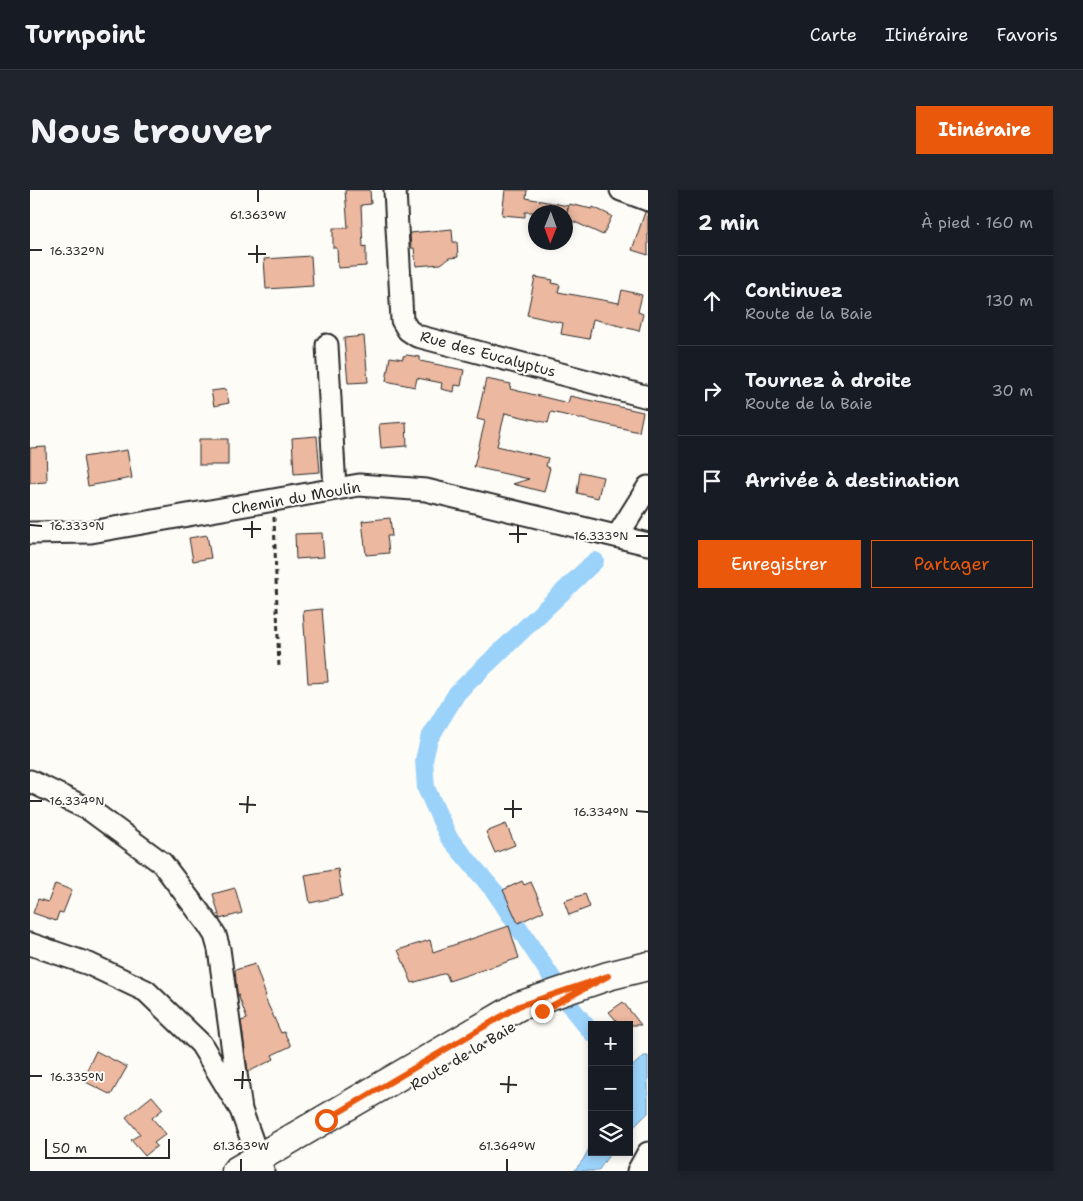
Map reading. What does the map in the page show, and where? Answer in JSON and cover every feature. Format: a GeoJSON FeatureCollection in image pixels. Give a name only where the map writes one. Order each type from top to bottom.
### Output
{"type":"FeatureCollection","features":[{"type":"Feature","properties":{"kind":"main road","name":"Route de la Baie"},"geometry":{"type":"LineString","coordinates":[[258,1169],[387,1103],[453,1060],[561,996],[608,976],[648,966]]}},
{"type":"Feature","properties":{"kind":"main road","name":"Route de la Baie"},"geometry":{"type":"LineString","coordinates":[[258,1169],[361,1099],[519,1006],[561,996]]}},
{"type":"Feature","properties":{"kind":"street","name":"Rue des Eucalyptus"},"geometry":{"type":"LineString","coordinates":[[395,190],[402,320],[408,330],[417,336],[648,397]]}},
{"type":"Feature","properties":{"kind":"street"},"geometry":{"type":"LineString","coordinates":[[621,190],[648,200]]}},
{"type":"Feature","properties":{"kind":"street"},"geometry":{"type":"LineString","coordinates":[[327,345],[335,490]]}},
{"type":"Feature","properties":{"kind":"street","name":"Chemin du Moulin"},"geometry":{"type":"LineString","coordinates":[[30,533],[91,532],[274,502],[358,485],[426,490],[618,535],[648,544]]}},
{"type":"Feature","properties":{"kind":"street"},"geometry":{"type":"LineString","coordinates":[[618,535],[648,487]]}},
{"type":"Feature","properties":{"kind":"street"},"geometry":{"type":"LineString","coordinates":[[30,781],[90,810],[162,862],[215,935],[219,949],[241,1110],[258,1169]]}},
{"type":"Feature","properties":{"kind":"street"},"geometry":{"type":"LineString","coordinates":[[30,944],[89,964],[146,991],[201,1044],[241,1110]]}},
{"type":"Feature","properties":{"kind":"street"},"geometry":{"type":"LineString","coordinates":[[638,1171],[648,1153]]}},
{"type":"Feature","properties":{"kind":"path"},"geometry":{"type":"LineString","coordinates":[[274,502],[278,669]]}},
{"type":"Feature","properties":{"kind":"water"},"geometry":{"type":"Polygon","coordinates":[[[644,1056],[648,1056],[648,1113],[633,1128],[633,1066],[644,1056]]]}},
{"type":"Feature","properties":{"kind":"water"},"geometry":{"type":"Polygon","coordinates":[[[588,1151],[588,1156],[608,1156],[598,1171],[574,1171],[588,1151]]]}},
{"type":"Feature","properties":{"kind":"building"},"geometry":{"type":"Polygon","coordinates":[[[345,190],[370,190],[371,204],[361,205],[363,247],[366,246],[366,266],[338,268],[337,248],[333,248],[333,228],[348,228],[345,190]]]}},
{"type":"Feature","properties":{"kind":"building"},"geometry":{"type":"Polygon","coordinates":[[[505,190],[527,190],[526,198],[563,205],[528,205],[528,212],[525,212],[525,217],[502,215],[505,190]]]}},
{"type":"Feature","properties":{"kind":"building"},"geometry":{"type":"Polygon","coordinates":[[[569,204],[592,209],[593,207],[612,216],[603,235],[573,221],[573,205],[569,204]]]}},
{"type":"Feature","properties":{"kind":"building"},"geometry":{"type":"Polygon","coordinates":[[[645,212],[648,212],[648,255],[632,250],[645,212]]]}},
{"type":"Feature","properties":{"kind":"building"},"geometry":{"type":"Polygon","coordinates":[[[452,229],[453,242],[457,242],[458,257],[449,258],[441,264],[416,266],[414,248],[411,248],[410,233],[452,229]]]}},
{"type":"Feature","properties":{"kind":"building"},"geometry":{"type":"Polygon","coordinates":[[[311,256],[313,286],[266,289],[264,259],[311,256]]]}},
{"type":"Feature","properties":{"kind":"building"},"geometry":{"type":"Polygon","coordinates":[[[535,277],[553,280],[552,283],[560,285],[558,292],[619,303],[622,290],[642,295],[638,312],[643,314],[639,331],[593,319],[589,339],[561,334],[563,323],[527,315],[535,277]]]}},
{"type":"Feature","properties":{"kind":"building"},"geometry":{"type":"Polygon","coordinates":[[[364,336],[368,382],[348,383],[344,338],[364,336]]]}},
{"type":"Feature","properties":{"kind":"building"},"geometry":{"type":"Polygon","coordinates":[[[403,356],[420,357],[420,361],[464,370],[461,386],[455,385],[454,392],[441,389],[442,383],[417,378],[415,387],[386,381],[390,357],[403,359],[403,356]]]}},
{"type":"Feature","properties":{"kind":"building"},"geometry":{"type":"Polygon","coordinates":[[[486,379],[511,384],[510,389],[568,403],[570,396],[643,412],[639,432],[551,412],[548,423],[505,413],[497,446],[548,458],[546,466],[550,468],[544,492],[513,484],[529,479],[474,467],[485,421],[477,419],[486,379]]]}},
{"type":"Feature","properties":{"kind":"building"},"geometry":{"type":"Polygon","coordinates":[[[226,389],[229,403],[214,406],[211,391],[226,389]]]}},
{"type":"Feature","properties":{"kind":"building"},"geometry":{"type":"Polygon","coordinates":[[[406,422],[407,446],[381,448],[379,424],[406,422]]]}},
{"type":"Feature","properties":{"kind":"building"},"geometry":{"type":"Polygon","coordinates":[[[317,436],[320,472],[294,474],[292,438],[317,436]]]}},
{"type":"Feature","properties":{"kind":"building"},"geometry":{"type":"Polygon","coordinates":[[[199,439],[228,439],[228,465],[199,465],[199,439]]]}},
{"type":"Feature","properties":{"kind":"building"},"geometry":{"type":"Polygon","coordinates":[[[46,447],[47,482],[30,483],[30,448],[46,447]]]}},
{"type":"Feature","properties":{"kind":"building"},"geometry":{"type":"Polygon","coordinates":[[[127,450],[132,478],[88,486],[83,457],[127,450]]]}},
{"type":"Feature","properties":{"kind":"building"},"geometry":{"type":"Polygon","coordinates":[[[580,472],[603,477],[598,498],[577,493],[580,472]]]}},
{"type":"Feature","properties":{"kind":"building"},"geometry":{"type":"Polygon","coordinates":[[[390,518],[392,536],[387,536],[389,553],[366,555],[362,521],[390,518]]]}},
{"type":"Feature","properties":{"kind":"building"},"geometry":{"type":"Polygon","coordinates":[[[322,533],[324,557],[296,559],[295,534],[322,533]]]}},
{"type":"Feature","properties":{"kind":"building"},"geometry":{"type":"Polygon","coordinates":[[[207,535],[211,558],[193,561],[189,538],[207,535]]]}},
{"type":"Feature","properties":{"kind":"building"},"geometry":{"type":"Polygon","coordinates":[[[322,609],[328,682],[308,683],[303,611],[322,609]]]}},
{"type":"Feature","properties":{"kind":"building"},"geometry":{"type":"Polygon","coordinates":[[[506,824],[515,845],[495,853],[486,832],[506,824]]]}},
{"type":"Feature","properties":{"kind":"building"},"geometry":{"type":"Polygon","coordinates":[[[338,869],[342,896],[310,903],[305,875],[338,869]]]}},
{"type":"Feature","properties":{"kind":"building"},"geometry":{"type":"Polygon","coordinates":[[[522,881],[524,885],[531,882],[544,911],[518,923],[503,890],[522,881]]]}},
{"type":"Feature","properties":{"kind":"building"},"geometry":{"type":"Polygon","coordinates":[[[55,884],[72,890],[63,913],[59,912],[56,921],[33,913],[38,899],[48,902],[55,884]]]}},
{"type":"Feature","properties":{"kind":"building"},"geometry":{"type":"Polygon","coordinates":[[[235,888],[242,913],[220,919],[213,894],[235,888]]]}},
{"type":"Feature","properties":{"kind":"building"},"geometry":{"type":"Polygon","coordinates":[[[585,894],[590,907],[569,915],[564,901],[585,894]]]}},
{"type":"Feature","properties":{"kind":"building"},"geometry":{"type":"Polygon","coordinates":[[[509,926],[519,958],[449,981],[446,973],[412,983],[398,950],[430,940],[433,952],[509,926]]]}},
{"type":"Feature","properties":{"kind":"building"},"geometry":{"type":"Polygon","coordinates":[[[255,964],[266,996],[264,996],[281,1033],[284,1032],[291,1046],[272,1055],[274,1059],[248,1072],[241,1021],[247,1019],[237,992],[235,970],[255,964]]]}},
{"type":"Feature","properties":{"kind":"building"},"geometry":{"type":"Polygon","coordinates":[[[623,1002],[641,1025],[633,1025],[633,1021],[617,1021],[609,1012],[623,1002]]]}},
{"type":"Feature","properties":{"kind":"building"},"geometry":{"type":"Polygon","coordinates":[[[96,1051],[127,1067],[111,1095],[82,1080],[96,1051]]]}},
{"type":"Feature","properties":{"kind":"building"},"geometry":{"type":"Polygon","coordinates":[[[152,1096],[163,1109],[152,1118],[166,1134],[154,1143],[157,1146],[145,1156],[131,1140],[140,1134],[126,1117],[152,1096]]]}},
{"type":"Feature","properties":{"kind":"waterway"},"geometry":{"type":"LineString","coordinates":[[588,1028],[574,1011],[495,892],[449,838],[426,788],[424,760],[429,739],[457,693],[595,561]]}},
{"type":"Feature","properties":{"kind":"route"},"geometry":{"type":"LineString","coordinates":[[326,1120],[519,1006],[608,976],[542,1011]]}}]}
